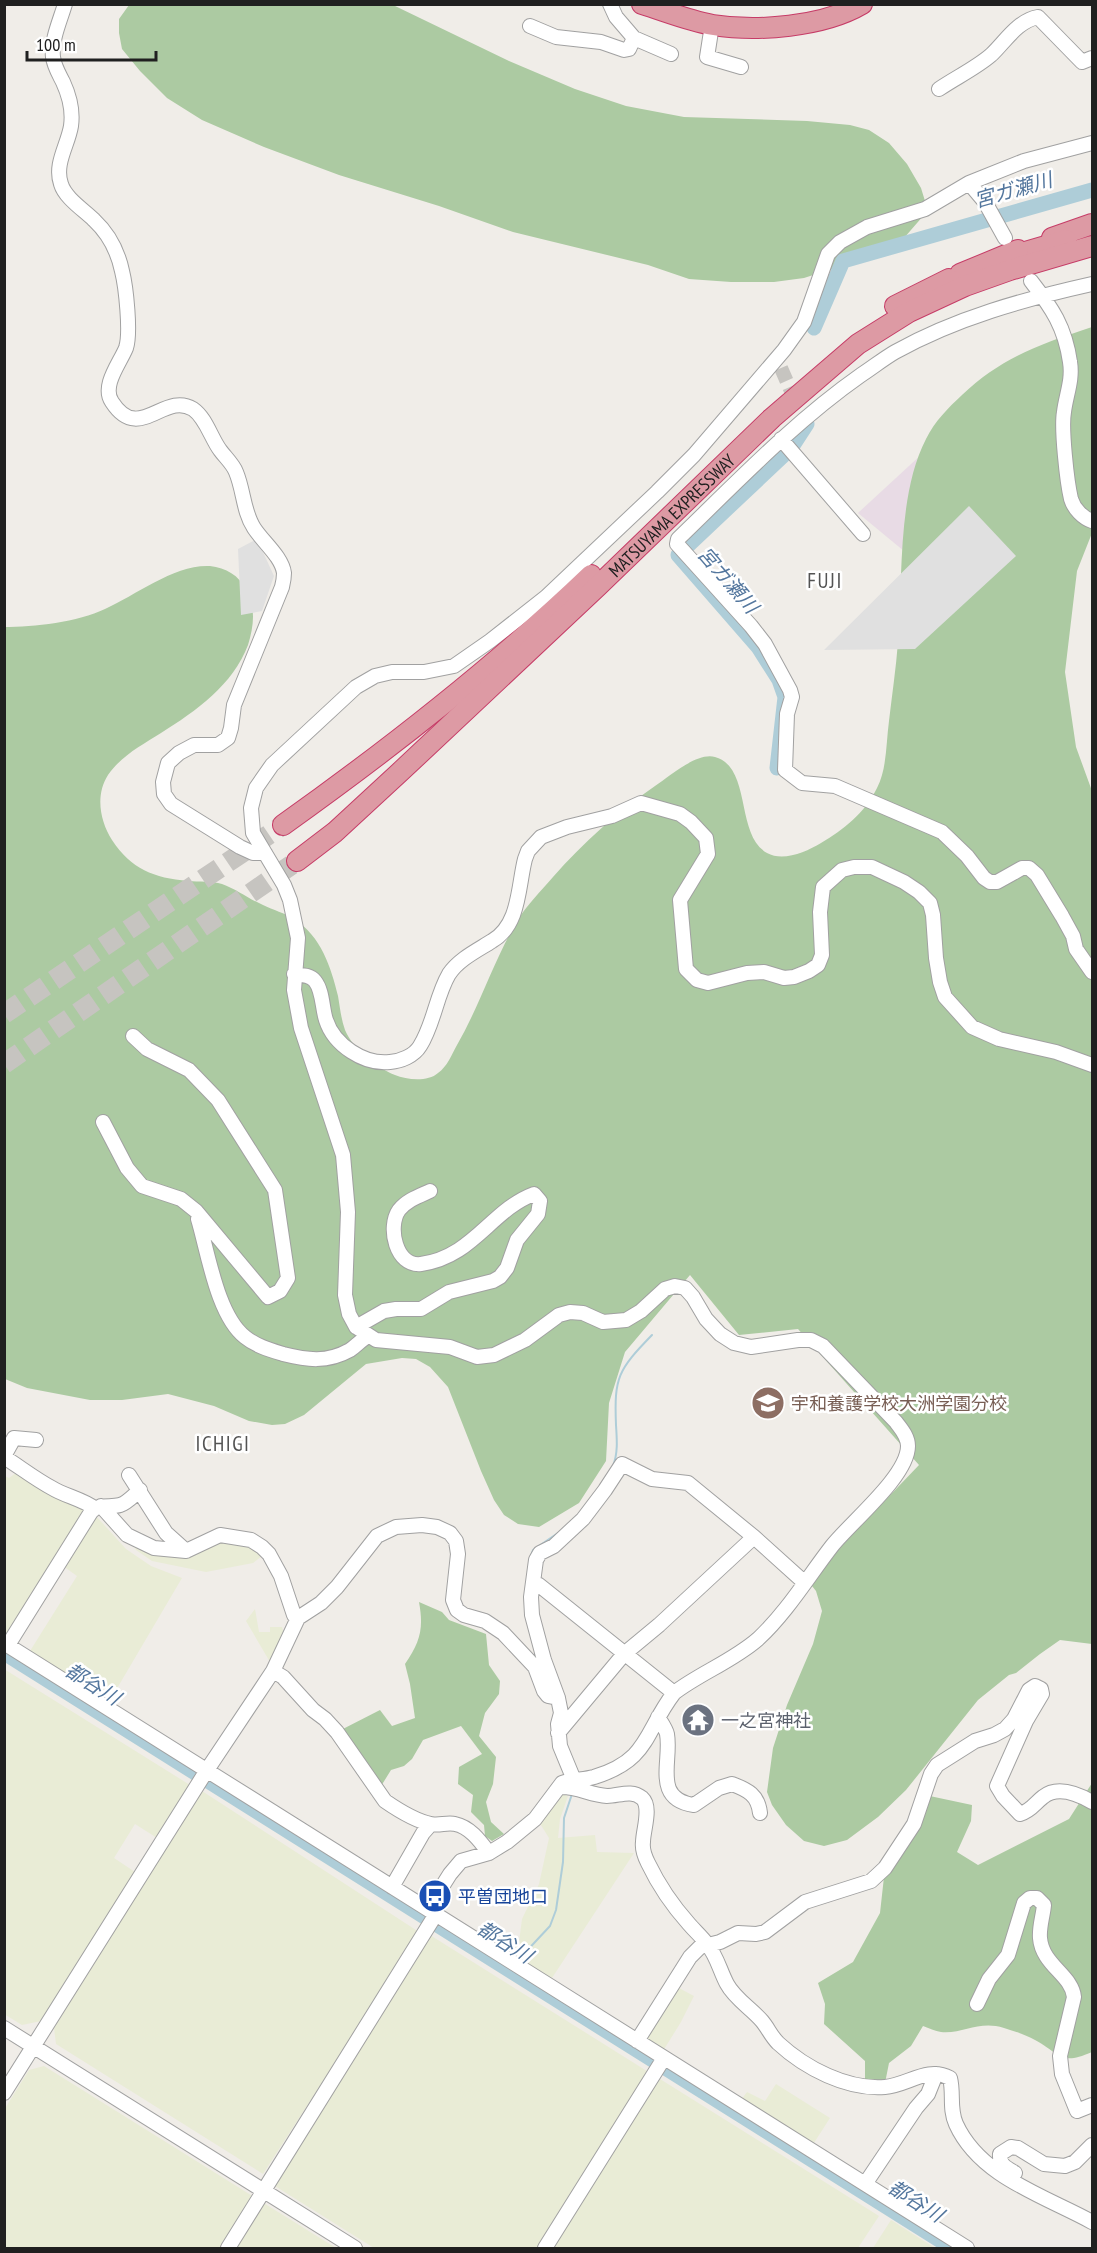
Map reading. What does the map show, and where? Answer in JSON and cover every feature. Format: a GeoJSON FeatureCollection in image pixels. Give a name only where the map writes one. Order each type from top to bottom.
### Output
{"type":"FeatureCollection","features":[{"type":"Feature","properties":{"kind":"highway"},"geometry":{"type":"LineString","coordinates":[[642,4],[712,25],[750,28],[820,21],[838,16],[862,4]]}},
{"type":"Feature","properties":{"kind":"highway"},"geometry":{"type":"LineString","coordinates":[[960,274],[1003,255],[1092,224]]}},
{"type":"Feature","properties":{"kind":"highway","name":"MATSUYAMA EXPRESSWAY"},"geometry":{"type":"LineString","coordinates":[[283,825],[383,753],[497,660],[587,579],[794,381],[827,352],[874,317],[960,274],[1092,232]]}},
{"type":"Feature","properties":{"kind":"highway","name":"MATSUYAMA EXPRESSWAY"},"geometry":{"type":"LineString","coordinates":[[297,861],[334,832],[400,772],[802,390],[858,344],[881,328],[965,286],[1092,246]]}},
{"type":"Feature","properties":{"kind":"highway"},"geometry":{"type":"LineString","coordinates":[[927,304],[1092,256]]}},
{"type":"Feature","properties":{"kind":"street"},"geometry":{"type":"LineString","coordinates":[[65,4],[53,43],[55,66],[67,91],[71,114],[71,128],[60,161],[60,182],[111,241],[118,254],[124,283],[127,344],[121,362],[109,383],[110,399],[118,411],[130,419],[141,420],[164,409],[180,406],[192,408],[236,471],[246,512],[284,573],[282,587],[234,705],[228,738],[218,745],[194,745],[179,753],[168,764],[163,782],[164,794],[171,804],[205,826],[253,853],[265,853]]}},
{"type":"Feature","properties":{"kind":"street"},"geometry":{"type":"LineString","coordinates":[[610,4],[616,17],[634,38],[671,54]]}},
{"type":"Feature","properties":{"kind":"street"},"geometry":{"type":"LineString","coordinates":[[939,89],[990,55],[1006,36],[1030,18],[1038,17],[1082,62],[1092,58]]}},
{"type":"Feature","properties":{"kind":"street"},"geometry":{"type":"LineString","coordinates":[[712,25],[707,57],[741,67]]}},
{"type":"Feature","properties":{"kind":"street"},"geometry":{"type":"LineString","coordinates":[[530,26],[556,38],[601,42],[624,50],[629,49],[634,38]]}},
{"type":"Feature","properties":{"kind":"street"},"geometry":{"type":"LineString","coordinates":[[228,2248],[432,1916],[450,1874],[461,1861],[489,1853],[535,1819],[562,1783],[592,1778],[631,1759],[645,1744],[658,1717],[674,1693],[759,1638],[805,1583],[844,1530],[874,1504],[904,1462],[909,1446],[906,1435],[896,1422],[823,1346],[811,1340],[751,1347],[734,1343],[720,1334],[706,1319],[685,1288],[675,1286],[665,1290],[641,1311],[626,1320],[603,1322],[583,1313],[570,1312],[559,1315],[525,1340],[494,1355],[477,1357],[450,1347],[376,1340],[356,1327],[349,1314],[345,1295],[348,1212],[343,1155],[301,1028],[294,990],[298,938],[290,900],[284,885],[253,833],[251,808],[256,788],[272,765],[356,687],[375,676],[392,672],[438,671],[454,666],[546,597],[694,455],[784,350],[804,322],[828,254],[840,242],[867,227],[925,208],[969,183],[1024,161],[1092,143]]}},
{"type":"Feature","properties":{"kind":"street"},"geometry":{"type":"LineString","coordinates":[[969,183],[985,202],[1005,238]]}},
{"type":"Feature","properties":{"kind":"street"},"geometry":{"type":"LineString","coordinates":[[1031,281],[1055,312],[1064,331],[1071,364],[1071,386],[1064,411],[1063,425],[1071,499],[1077,511],[1092,521]]}},
{"type":"Feature","properties":{"kind":"street"},"geometry":{"type":"LineString","coordinates":[[1092,284],[1042,296],[943,329],[894,352],[846,386],[800,414],[781,439],[678,539],[677,544],[765,644],[790,690],[792,697],[787,714],[785,770],[802,783],[835,786],[942,832],[967,856],[984,879],[990,882],[998,882],[1022,868],[1029,868],[1037,875],[1062,916],[1073,936],[1076,949],[1092,972]]}},
{"type":"Feature","properties":{"kind":"street"},"geometry":{"type":"LineString","coordinates":[[782,368],[784,350]]}},
{"type":"Feature","properties":{"kind":"street"},"geometry":{"type":"LineString","coordinates":[[781,439],[863,534]]}},
{"type":"Feature","properties":{"kind":"street"},"geometry":{"type":"LineString","coordinates":[[294,974],[310,976],[316,983],[332,1034],[344,1046],[367,1060],[380,1064],[407,1058],[420,1047],[450,973],[471,954],[494,941],[507,927],[518,897],[528,851],[541,837],[567,827],[612,816],[641,803],[680,814],[706,838],[708,854],[680,900],[686,969],[697,980],[708,983],[747,973],[764,972],[784,978],[809,971],[818,965],[822,955],[820,912],[824,887],[834,875],[842,870],[872,867],[904,882],[920,892],[930,903],[936,958],[945,997],[972,1027],[999,1039],[1056,1052],[1092,1065]]}},
{"type":"Feature","properties":{"kind":"street"},"geometry":{"type":"LineString","coordinates":[[103,1122],[127,1168],[142,1186],[181,1199],[196,1211],[268,1297],[280,1291],[288,1278],[275,1190],[268,1176],[218,1100],[189,1070],[147,1049],[132,1036]]}},
{"type":"Feature","properties":{"kind":"street"},"geometry":{"type":"LineString","coordinates":[[356,1327],[384,1311],[421,1309],[449,1293],[500,1277],[507,1268],[517,1240],[541,1207],[540,1201],[534,1194],[520,1199],[470,1244],[442,1259],[418,1264],[408,1261],[398,1250],[393,1238],[394,1222],[399,1210],[413,1198],[430,1191]]}},
{"type":"Feature","properties":{"kind":"street"},"geometry":{"type":"LineString","coordinates":[[196,1211],[217,1290],[228,1313],[243,1335],[255,1344],[303,1359],[322,1360],[352,1349],[368,1336]]}},
{"type":"Feature","properties":{"kind":"street"},"geometry":{"type":"LineString","coordinates":[[36,1440],[14,1438],[4,1456],[51,1488],[97,1507],[127,1535],[141,1544],[154,1548],[186,1551],[220,1535],[250,1540],[262,1547],[269,1554],[281,1576],[294,1615],[298,1618]]}},
{"type":"Feature","properties":{"kind":"street"},"geometry":{"type":"LineString","coordinates":[[574,1780],[560,1746],[558,1732],[561,1713],[532,1615],[536,1560],[540,1553],[554,1545],[583,1519],[622,1464],[652,1479],[688,1483],[754,1537],[805,1583]]}},
{"type":"Feature","properties":{"kind":"street"},"geometry":{"type":"LineString","coordinates":[[129,1475],[166,1533],[186,1551]]}},
{"type":"Feature","properties":{"kind":"street"},"geometry":{"type":"LineString","coordinates":[[140,1490],[123,1504],[97,1507],[6,1644],[204,1775],[392,1887],[432,1916],[637,2041],[662,2063],[865,2184],[890,2206],[967,2248]]}},
{"type":"Feature","properties":{"kind":"street"},"geometry":{"type":"LineString","coordinates":[[4,2093],[204,1775],[273,1671],[298,1618],[321,1604],[377,1536],[385,1530],[422,1525],[437,1527],[450,1533],[456,1540],[458,1554],[453,1600],[457,1610],[464,1615],[485,1621],[502,1633],[528,1658],[535,1667],[544,1691],[555,1698]]}},
{"type":"Feature","properties":{"kind":"street"},"geometry":{"type":"LineString","coordinates":[[558,1732],[624,1653],[659,1625],[754,1537]]}},
{"type":"Feature","properties":{"kind":"street"},"geometry":{"type":"LineString","coordinates":[[533,1584],[539,1585],[674,1693]]}},
{"type":"Feature","properties":{"kind":"street"},"geometry":{"type":"LineString","coordinates":[[273,1671],[283,1677],[313,1710],[326,1719],[385,1801],[431,1824],[453,1823],[466,1828],[478,1838],[489,1853]]}},
{"type":"Feature","properties":{"kind":"street"},"geometry":{"type":"LineString","coordinates":[[637,2041],[690,1957],[700,1947],[720,1942],[738,1933],[765,1932],[805,1902],[871,1881],[885,1868],[914,1824],[931,1774],[937,1765],[975,1741],[1005,1729],[1014,1719],[1029,1690],[1035,1686],[1041,1689],[1042,1694],[1026,1721],[997,1786],[1020,1814],[1027,1812],[1045,1795],[1054,1791],[1081,1795],[1092,1802]]}},
{"type":"Feature","properties":{"kind":"street"},"geometry":{"type":"LineString","coordinates":[[658,1717],[667,1732],[665,1779],[671,1793],[683,1803],[694,1805],[719,1788],[732,1784],[747,1790],[759,1802],[760,1813]]}},
{"type":"Feature","properties":{"kind":"street"},"geometry":{"type":"LineString","coordinates":[[560,1788],[579,1788],[597,1795],[611,1796],[632,1793],[645,1801],[642,1843],[647,1861],[666,1896],[708,1944],[733,1992],[761,2020],[778,2043],[822,2073],[846,2083],[866,2087],[886,2087],[925,2074],[950,2078],[955,2121],[967,2144],[981,2159],[998,2172],[1092,2222]]}},
{"type":"Feature","properties":{"kind":"street"},"geometry":{"type":"LineString","coordinates":[[392,1887],[423,1833],[431,1824]]}},
{"type":"Feature","properties":{"kind":"street"},"geometry":{"type":"LineString","coordinates":[[977,2004],[989,1979],[1008,1955],[1024,1904],[1030,1898],[1037,1898],[1044,1905],[1040,1938],[1042,1950],[1048,1962],[1073,1988],[1074,1997],[1060,2056],[1062,2074],[1077,2111],[1092,2105]]}},
{"type":"Feature","properties":{"kind":"street"},"geometry":{"type":"LineString","coordinates":[[4,2028],[355,2248]]}},
{"type":"Feature","properties":{"kind":"street"},"geometry":{"type":"LineString","coordinates":[[545,2248],[662,2063]]}},
{"type":"Feature","properties":{"kind":"street"},"geometry":{"type":"LineString","coordinates":[[865,2184],[916,2108],[928,2094],[936,2074]]}},
{"type":"Feature","properties":{"kind":"street"},"geometry":{"type":"LineString","coordinates":[[1039,2195],[1038,2189],[1004,2166],[1000,2160],[1000,2154],[1005,2150],[1018,2148],[1044,2164],[1065,2166],[1075,2162],[1092,2145]]}},
{"type":"Feature","properties":{"kind":"shaded area"},"geometry":{"type":"Polygon","coordinates":[[[948,430],[910,556],[858,513],[948,430]]]}},
{"type":"Feature","properties":{"kind":"shaded area"},"geometry":{"type":"Polygon","coordinates":[[[969,506],[1016,556],[915,649],[824,650],[969,506]]]}},
{"type":"Feature","properties":{"kind":"shaded area"},"geometry":{"type":"Polygon","coordinates":[[[257,539],[274,576],[262,611],[241,615],[238,549],[257,539]]]}},
{"type":"Feature","properties":{"kind":"green space"},"geometry":{"type":"Polygon","coordinates":[[[129,5],[393,5],[509,61],[575,89],[626,106],[684,117],[807,121],[850,125],[869,130],[889,143],[907,164],[921,188],[925,201],[924,215],[904,238],[892,247],[878,254],[804,278],[774,282],[689,279],[648,265],[513,232],[339,175],[264,147],[202,120],[167,98],[122,49],[119,19],[129,5]]]}},
{"type":"Feature","properties":{"kind":"green space"},"geometry":{"type":"Polygon","coordinates":[[[1092,327],[1092,533],[1077,571],[1065,672],[1076,747],[1092,791],[1092,1644],[1060,1640],[1016,1673],[1009,1675],[978,1700],[906,1790],[878,1817],[847,1840],[824,1846],[804,1841],[786,1825],[772,1805],[767,1792],[773,1748],[787,1705],[813,1644],[822,1611],[816,1591],[808,1581],[919,1465],[798,1329],[739,1335],[690,1275],[625,1352],[609,1403],[606,1461],[579,1503],[539,1527],[518,1524],[504,1515],[494,1500],[481,1471],[448,1387],[430,1367],[416,1359],[402,1358],[366,1364],[304,1415],[285,1424],[272,1425],[249,1421],[214,1406],[168,1394],[122,1400],[90,1400],[27,1388],[5,1379],[4,627],[42,625],[94,614],[170,575],[197,567],[221,568],[240,580],[249,597],[253,617],[248,645],[241,659],[233,673],[212,696],[174,725],[132,751],[113,768],[101,791],[104,825],[119,850],[144,870],[176,880],[222,884],[290,917],[303,926],[324,953],[332,974],[344,1026],[353,1044],[372,1062],[395,1075],[411,1079],[429,1078],[441,1070],[449,1060],[509,936],[530,904],[601,828],[627,806],[692,761],[708,756],[727,763],[739,787],[751,832],[757,844],[773,856],[794,855],[808,850],[837,832],[860,813],[877,788],[884,764],[898,642],[906,511],[910,485],[926,439],[933,426],[947,410],[992,371],[1023,353],[1092,327]]]}},
{"type":"Feature","properties":{"kind":"green space"},"geometry":{"type":"Polygon","coordinates":[[[20,1470],[86,1507],[11,1633],[5,1636],[5,1476],[9,1478],[20,1470]]]}},
{"type":"Feature","properties":{"kind":"green space"},"geometry":{"type":"Polygon","coordinates":[[[96,1516],[126,1549],[151,1566],[182,1578],[109,1702],[30,1651],[77,1576],[63,1566],[96,1516]]]}},
{"type":"Feature","properties":{"kind":"green space"},"geometry":{"type":"Polygon","coordinates":[[[238,1541],[259,1550],[262,1556],[253,1563],[206,1572],[152,1561],[136,1550],[132,1543],[140,1546],[238,1541]]]}},
{"type":"Feature","properties":{"kind":"green space"},"geometry":{"type":"Polygon","coordinates":[[[419,1602],[442,1612],[449,1620],[486,1634],[489,1665],[500,1681],[499,1694],[485,1713],[479,1736],[496,1757],[493,1784],[486,1802],[491,1822],[504,1834],[492,1841],[485,1836],[484,1825],[471,1812],[473,1795],[458,1784],[459,1767],[482,1754],[461,1726],[423,1740],[412,1759],[404,1766],[391,1770],[378,1791],[337,1732],[380,1710],[392,1726],[415,1718],[405,1664],[420,1635],[419,1602]]]}},
{"type":"Feature","properties":{"kind":"green space"},"geometry":{"type":"Polygon","coordinates":[[[255,1609],[259,1632],[270,1632],[270,1627],[282,1627],[284,1634],[270,1662],[246,1621],[255,1609]]]}},
{"type":"Feature","properties":{"kind":"green space"},"geometry":{"type":"Polygon","coordinates":[[[4,1669],[190,1785],[157,1838],[135,1824],[114,1858],[135,1872],[41,2021],[22,2025],[4,2014],[4,1669]]]}},
{"type":"Feature","properties":{"kind":"green space"},"geometry":{"type":"Polygon","coordinates":[[[1092,1783],[1092,2052],[1067,2058],[1056,2054],[1028,2036],[995,2026],[939,2032],[923,2026],[911,2046],[889,2063],[885,2083],[865,2084],[865,2061],[824,2024],[825,2004],[818,1983],[853,1962],[880,1913],[885,1868],[925,1795],[972,1805],[971,1821],[957,1852],[978,1865],[1069,1819],[1092,1783]]]}},
{"type":"Feature","properties":{"kind":"green space"},"geometry":{"type":"Polygon","coordinates":[[[202,1791],[419,1932],[263,2174],[56,2044],[54,2028],[202,1791]]]}},
{"type":"Feature","properties":{"kind":"green space"},"geometry":{"type":"Polygon","coordinates":[[[561,1794],[568,1796],[560,1819],[558,1838],[595,1835],[597,1852],[634,1853],[550,1981],[507,1954],[519,1942],[522,1919],[539,1884],[549,1838],[539,1822],[561,1794]]]}},
{"type":"Feature","properties":{"kind":"green space"},"geometry":{"type":"Polygon","coordinates":[[[430,1935],[650,2073],[539,2248],[374,2248],[275,2186],[430,1935]]]}},
{"type":"Feature","properties":{"kind":"green space"},"geometry":{"type":"Polygon","coordinates":[[[677,1987],[694,1996],[663,2051],[646,2039],[677,1987]]]}},
{"type":"Feature","properties":{"kind":"green space"},"geometry":{"type":"Polygon","coordinates":[[[44,2066],[336,2248],[5,2248],[4,2110],[29,2070],[44,2066]]]}},
{"type":"Feature","properties":{"kind":"green space"},"geometry":{"type":"Polygon","coordinates":[[[660,2079],[879,2216],[858,2248],[552,2248],[660,2079]]]}},
{"type":"Feature","properties":{"kind":"green space"},"geometry":{"type":"Polygon","coordinates":[[[776,2084],[830,2118],[812,2146],[741,2100],[747,2092],[765,2101],[776,2084]]]}},
{"type":"Feature","properties":{"kind":"green space"},"geometry":{"type":"Polygon","coordinates":[[[891,2220],[935,2248],[873,2248],[891,2220]]]}},
{"type":"Feature","properties":{"kind":"waterway","name":"宮ガ瀬川"},"geometry":{"type":"LineString","coordinates":[[814,328],[843,261],[1092,190]]}},
{"type":"Feature","properties":{"kind":"waterway"},"geometry":{"type":"LineString","coordinates":[[836,253],[843,261]]}},
{"type":"Feature","properties":{"kind":"waterway","name":"宮ガ瀬川"},"geometry":{"type":"LineString","coordinates":[[794,444],[807,424]]}},
{"type":"Feature","properties":{"kind":"waterway","name":"宮ガ瀬川"},"geometry":{"type":"LineString","coordinates":[[777,768],[785,697],[779,680],[758,647],[678,555],[785,454]]}},
{"type":"Feature","properties":{"kind":"waterway"},"geometry":{"type":"LineString","coordinates":[[613,1466],[617,1446],[616,1396],[620,1375],[632,1357],[652,1335]]}},
{"type":"Feature","properties":{"kind":"waterway"},"geometry":{"type":"LineString","coordinates":[[529,1561],[533,1550],[558,1533]]}},
{"type":"Feature","properties":{"kind":"waterway","name":"都谷川"},"geometry":{"type":"LineString","coordinates":[[4,1653],[952,2248]]}},
{"type":"Feature","properties":{"kind":"waterway"},"geometry":{"type":"LineString","coordinates":[[521,1957],[550,1926],[556,1910],[563,1862],[564,1818],[572,1794]]}},
{"type":"Feature","properties":{"kind":"tunnel"},"geometry":{"type":"LineString","coordinates":[[781,368],[797,405]]}},
{"type":"Feature","properties":{"kind":"tunnel"},"geometry":{"type":"LineString","coordinates":[[4,1014],[283,825]]}},
{"type":"Feature","properties":{"kind":"tunnel"},"geometry":{"type":"LineString","coordinates":[[4,1064],[297,861]]}},
{"type":"Feature","properties":{"kind":"place","name":"宇和養護学校大洲学園分校"},"geometry":{"type":"Point","coordinates":[768,1403]}},
{"type":"Feature","properties":{"kind":"place","name":"一之宮神社"},"geometry":{"type":"Point","coordinates":[698,1720]}},
{"type":"Feature","properties":{"kind":"place","name":"平曽団地口"},"geometry":{"type":"Point","coordinates":[435,1896]}},
{"type":"Feature","properties":{"kind":"district","name":"FUJI"},"geometry":{"type":"Point","coordinates":[825,580]}},
{"type":"Feature","properties":{"kind":"district","name":"ICHIGI"},"geometry":{"type":"Point","coordinates":[223,1443]}}]}
